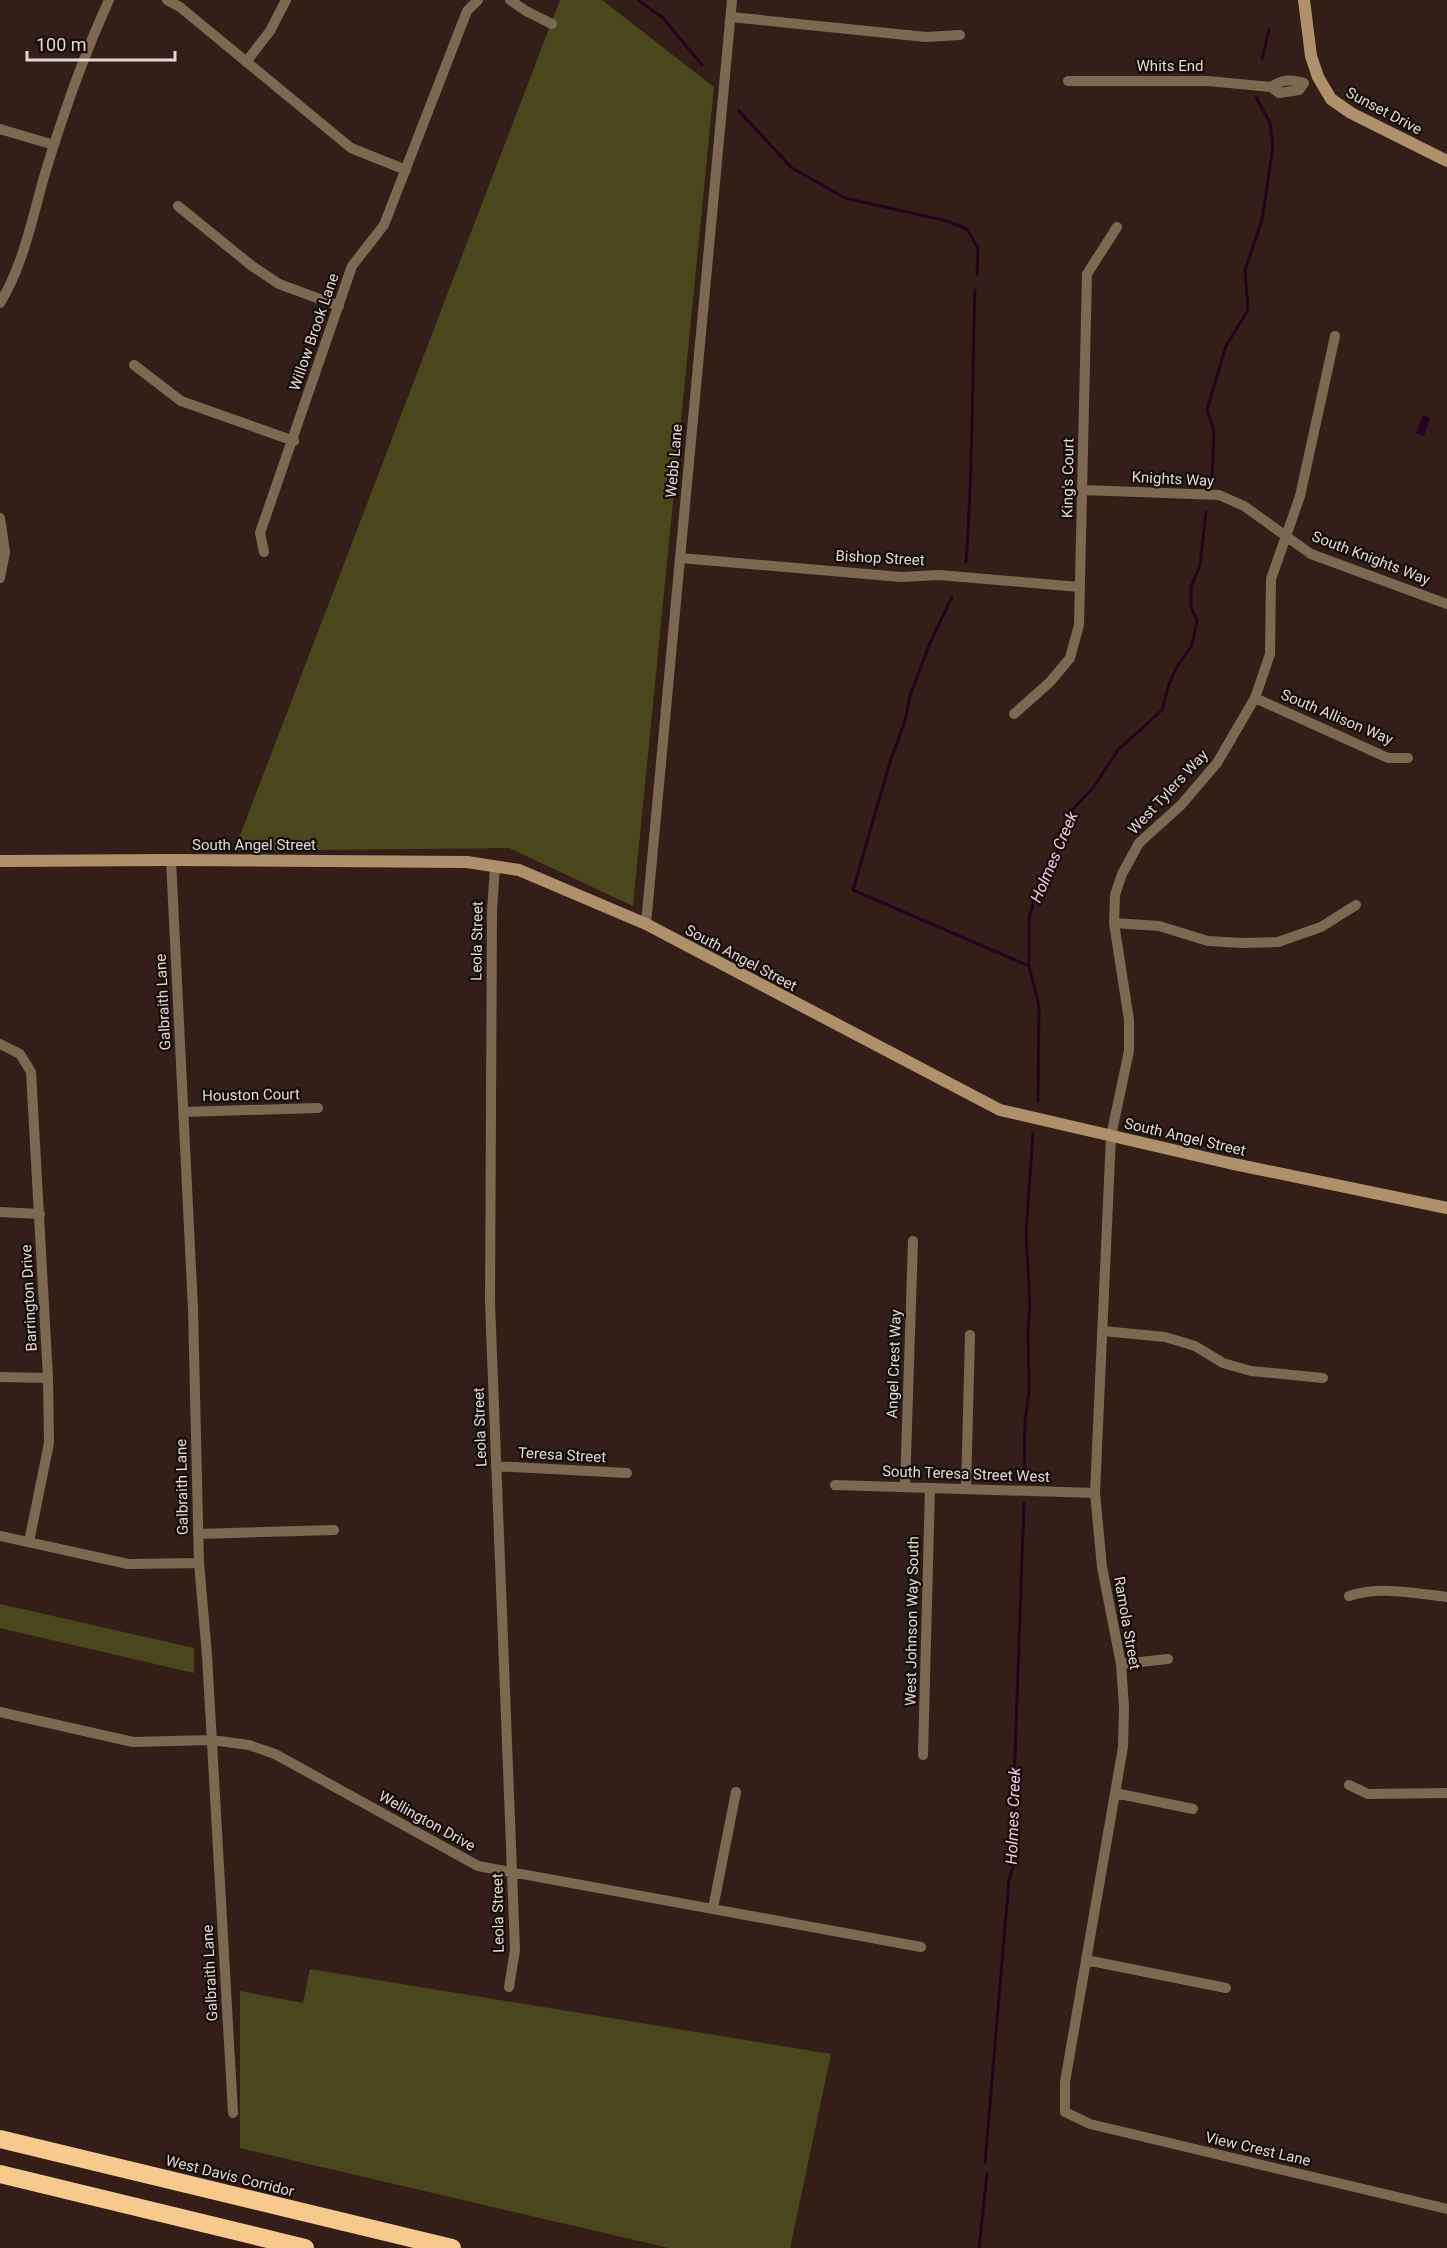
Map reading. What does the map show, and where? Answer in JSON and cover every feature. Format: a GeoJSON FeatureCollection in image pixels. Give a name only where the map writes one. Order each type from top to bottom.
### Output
{"type":"FeatureCollection","features":[{"type":"Feature","properties":{"kind":"highway","name":"West Davis Corridor"},"geometry":{"type":"LineString","coordinates":[[0,2139],[452,2248]]}},
{"type":"Feature","properties":{"kind":"highway"},"geometry":{"type":"LineString","coordinates":[[0,2174],[305,2248]]}},
{"type":"Feature","properties":{"kind":"street"},"geometry":{"type":"LineString","coordinates":[[0,303],[16,270],[54,145],[96,28],[109,0]]}},
{"type":"Feature","properties":{"kind":"street"},"geometry":{"type":"LineString","coordinates":[[167,0],[180,7],[351,148],[406,170]]}},
{"type":"Feature","properties":{"kind":"street"},"geometry":{"type":"LineString","coordinates":[[246,62],[270,32],[286,0]]}},
{"type":"Feature","properties":{"kind":"street","name":"Willow Brook Lane"},"geometry":{"type":"LineString","coordinates":[[264,552],[260,533],[294,441],[352,266],[384,225],[467,11],[478,0]]}},
{"type":"Feature","properties":{"kind":"street"},"geometry":{"type":"LineString","coordinates":[[510,0],[552,24]]}},
{"type":"Feature","properties":{"kind":"street","name":"Webb Lane"},"geometry":{"type":"LineString","coordinates":[[646,924],[732,0]]}},
{"type":"Feature","properties":{"kind":"street","name":"Sunset Drive"},"geometry":{"type":"LineString","coordinates":[[1304,0],[1311,56],[1318,77],[1331,99],[1351,113],[1447,161]]}},
{"type":"Feature","properties":{"kind":"street"},"geometry":{"type":"LineString","coordinates":[[731,16],[926,37],[960,35]]}},
{"type":"Feature","properties":{"kind":"street","name":"Whits End"},"geometry":{"type":"LineString","coordinates":[[1068,81],[1208,81],[1272,87],[1279,93],[1299,90],[1304,83],[1318,77]]}},
{"type":"Feature","properties":{"kind":"street"},"geometry":{"type":"LineString","coordinates":[[0,129],[54,145]]}},
{"type":"Feature","properties":{"kind":"street"},"geometry":{"type":"LineString","coordinates":[[178,206],[252,266],[279,284],[339,306]]}},
{"type":"Feature","properties":{"kind":"street","name":"King's Court"},"geometry":{"type":"LineString","coordinates":[[1014,714],[1050,682],[1070,658],[1078,626],[1087,274],[1117,227]]}},
{"type":"Feature","properties":{"kind":"street","name":"West Tylers Way"},"geometry":{"type":"LineString","coordinates":[[1111,1136],[1130,1051],[1129,1020],[1114,923],[1115,895],[1122,874],[1139,843],[1180,805],[1217,763],[1256,698],[1270,654],[1271,579],[1300,496],[1335,336]]}},
{"type":"Feature","properties":{"kind":"street"},"geometry":{"type":"LineString","coordinates":[[134,365],[181,401],[294,441]]}},
{"type":"Feature","properties":{"kind":"street","name":"Knights Way"},"geometry":{"type":"LineString","coordinates":[[1083,490],[1219,495],[1244,506],[1286,537]]}},
{"type":"Feature","properties":{"kind":"street"},"geometry":{"type":"LineString","coordinates":[[0,518],[5,552],[0,578]]}},
{"type":"Feature","properties":{"kind":"street","name":"South Knights Way"},"geometry":{"type":"LineString","coordinates":[[1286,537],[1311,554],[1445,603]]}},
{"type":"Feature","properties":{"kind":"street","name":"Bishop Street"},"geometry":{"type":"LineString","coordinates":[[680,558],[901,577],[939,575],[1079,587]]}},
{"type":"Feature","properties":{"kind":"street"},"geometry":{"type":"LineString","coordinates":[[1445,603],[1447,590]]}},
{"type":"Feature","properties":{"kind":"street","name":"South Allison Way"},"geometry":{"type":"LineString","coordinates":[[1256,698],[1388,758],[1408,758]]}},
{"type":"Feature","properties":{"kind":"street","name":"Galbraith Lane"},"geometry":{"type":"LineString","coordinates":[[171,860],[194,1310],[199,1563],[212,1740],[233,2113]]}},
{"type":"Feature","properties":{"kind":"street","name":"South Angel Street"},"geometry":{"type":"LineString","coordinates":[[0,861],[467,862],[519,870],[646,924],[1000,1110],[1229,1163],[1447,1208]]}},
{"type":"Feature","properties":{"kind":"street","name":"Leola Street"},"geometry":{"type":"LineString","coordinates":[[495,866],[492,911],[490,1303],[515,1950],[509,1987]]}},
{"type":"Feature","properties":{"kind":"street"},"geometry":{"type":"LineString","coordinates":[[1114,923],[1160,926],[1208,941],[1278,942],[1321,927],[1356,905]]}},
{"type":"Feature","properties":{"kind":"street","name":"Barrington Drive"},"geometry":{"type":"LineString","coordinates":[[0,1044],[20,1054],[31,1072],[40,1214],[50,1443],[30,1542]]}},
{"type":"Feature","properties":{"kind":"street","name":"Houston Court"},"geometry":{"type":"LineString","coordinates":[[184,1112],[318,1108]]}},
{"type":"Feature","properties":{"kind":"street","name":"Ramola Street"},"geometry":{"type":"LineString","coordinates":[[1065,2112],[1065,2082],[1123,1747],[1124,1707],[1121,1664],[1102,1567],[1095,1493],[1111,1136]]}},
{"type":"Feature","properties":{"kind":"street"},"geometry":{"type":"LineString","coordinates":[[0,1212],[40,1214]]}},
{"type":"Feature","properties":{"kind":"street","name":"Angel Crest Way"},"geometry":{"type":"LineString","coordinates":[[905,1488],[913,1241]]}},
{"type":"Feature","properties":{"kind":"street"},"geometry":{"type":"LineString","coordinates":[[1103,1331],[1165,1337],[1195,1346],[1223,1364],[1251,1371],[1323,1378]]}},
{"type":"Feature","properties":{"kind":"street"},"geometry":{"type":"LineString","coordinates":[[966,1489],[970,1335]]}},
{"type":"Feature","properties":{"kind":"street"},"geometry":{"type":"LineString","coordinates":[[0,1377],[48,1378]]}},
{"type":"Feature","properties":{"kind":"street","name":"Teresa Street"},"geometry":{"type":"LineString","coordinates":[[496,1466],[627,1473]]}},
{"type":"Feature","properties":{"kind":"street","name":"South Teresa Street West"},"geometry":{"type":"LineString","coordinates":[[835,1485],[1095,1493]]}},
{"type":"Feature","properties":{"kind":"street","name":"West Johnson Way South"},"geometry":{"type":"LineString","coordinates":[[923,1755],[930,1488]]}},
{"type":"Feature","properties":{"kind":"street"},"geometry":{"type":"LineString","coordinates":[[198,1534],[334,1530]]}},
{"type":"Feature","properties":{"kind":"street"},"geometry":{"type":"LineString","coordinates":[[0,1536],[128,1564],[199,1563]]}},
{"type":"Feature","properties":{"kind":"street"},"geometry":{"type":"LineString","coordinates":[[1349,1596],[1366,1591],[1389,1590],[1447,1597]]}},
{"type":"Feature","properties":{"kind":"street"},"geometry":{"type":"LineString","coordinates":[[1121,1664],[1168,1659]]}},
{"type":"Feature","properties":{"kind":"street","name":"Wellington Drive"},"geometry":{"type":"LineString","coordinates":[[0,1712],[133,1742],[212,1740],[249,1745],[275,1754],[478,1866],[921,1947]]}},
{"type":"Feature","properties":{"kind":"street"},"geometry":{"type":"LineString","coordinates":[[1349,1785],[1368,1794],[1447,1793]]}},
{"type":"Feature","properties":{"kind":"street"},"geometry":{"type":"LineString","coordinates":[[713,1908],[736,1792]]}},
{"type":"Feature","properties":{"kind":"street"},"geometry":{"type":"LineString","coordinates":[[1115,1793],[1193,1809]]}},
{"type":"Feature","properties":{"kind":"street"},"geometry":{"type":"LineString","coordinates":[[1086,1960],[1226,1988]]}},
{"type":"Feature","properties":{"kind":"street","name":"View Crest Lane"},"geometry":{"type":"LineString","coordinates":[[1065,2112],[1090,2124],[1447,2209]]}},
{"type":"Feature","properties":{"kind":"shaded area"},"geometry":{"type":"Polygon","coordinates":[[[560,0],[602,0],[714,87],[633,906],[509,848],[234,851],[560,0]]]}},
{"type":"Feature","properties":{"kind":"shaded area"},"geometry":{"type":"Polygon","coordinates":[[[1423,415],[1430,418],[1424,436],[1416,433],[1423,415]]]}},
{"type":"Feature","properties":{"kind":"shaded area"},"geometry":{"type":"Polygon","coordinates":[[[0,1604],[194,1648],[194,1673],[0,1628],[0,1604]]]}},
{"type":"Feature","properties":{"kind":"shaded area"},"geometry":{"type":"Polygon","coordinates":[[[310,1969],[831,2054],[790,2248],[669,2248],[240,2148],[240,1991],[303,2003],[310,1969]]]}},
{"type":"Feature","properties":{"kind":"waterway"},"geometry":{"type":"LineString","coordinates":[[638,0],[663,18],[702,65]]}},
{"type":"Feature","properties":{"kind":"waterway","name":"Holmes Creek"},"geometry":{"type":"LineString","coordinates":[[1262,59],[1269,30]]}},
{"type":"Feature","properties":{"kind":"waterway","name":"Holmes Creek"},"geometry":{"type":"LineString","coordinates":[[1212,479],[1214,432],[1207,409],[1226,346],[1248,310],[1245,270],[1262,220],[1273,147],[1270,123],[1256,97]]}},
{"type":"Feature","properties":{"kind":"waterway"},"geometry":{"type":"LineString","coordinates":[[738,110],[792,168],[845,198],[947,221],[967,229],[978,248],[977,275]]}},
{"type":"Feature","properties":{"kind":"waterway"},"geometry":{"type":"LineString","coordinates":[[966,562],[975,290]]}},
{"type":"Feature","properties":{"kind":"waterway","name":"Holmes Creek"},"geometry":{"type":"LineString","coordinates":[[1038,1101],[1039,1006],[1029,966],[1029,918],[1037,891],[1067,833],[1073,809],[1093,788],[1118,750],[1162,710],[1176,668],[1192,645],[1197,621],[1191,607],[1191,587],[1200,565],[1206,512]]}},
{"type":"Feature","properties":{"kind":"waterway"},"geometry":{"type":"LineString","coordinates":[[952,597],[929,645],[910,696],[905,721],[890,762],[853,890],[1029,966]]}},
{"type":"Feature","properties":{"kind":"waterway","name":"Holmes Creek"},"geometry":{"type":"LineString","coordinates":[[1024,1474],[1025,1421],[1029,1392],[1030,1308],[1026,1233],[1033,1133]]}},
{"type":"Feature","properties":{"kind":"waterway","name":"Holmes Creek"},"geometry":{"type":"LineString","coordinates":[[985,2163],[1009,1880],[1015,1860],[1012,1839],[1024,1503]]}},
{"type":"Feature","properties":{"kind":"waterway","name":"Holmes Creek"},"geometry":{"type":"LineString","coordinates":[[979,2248],[987,2174]]}}]}
